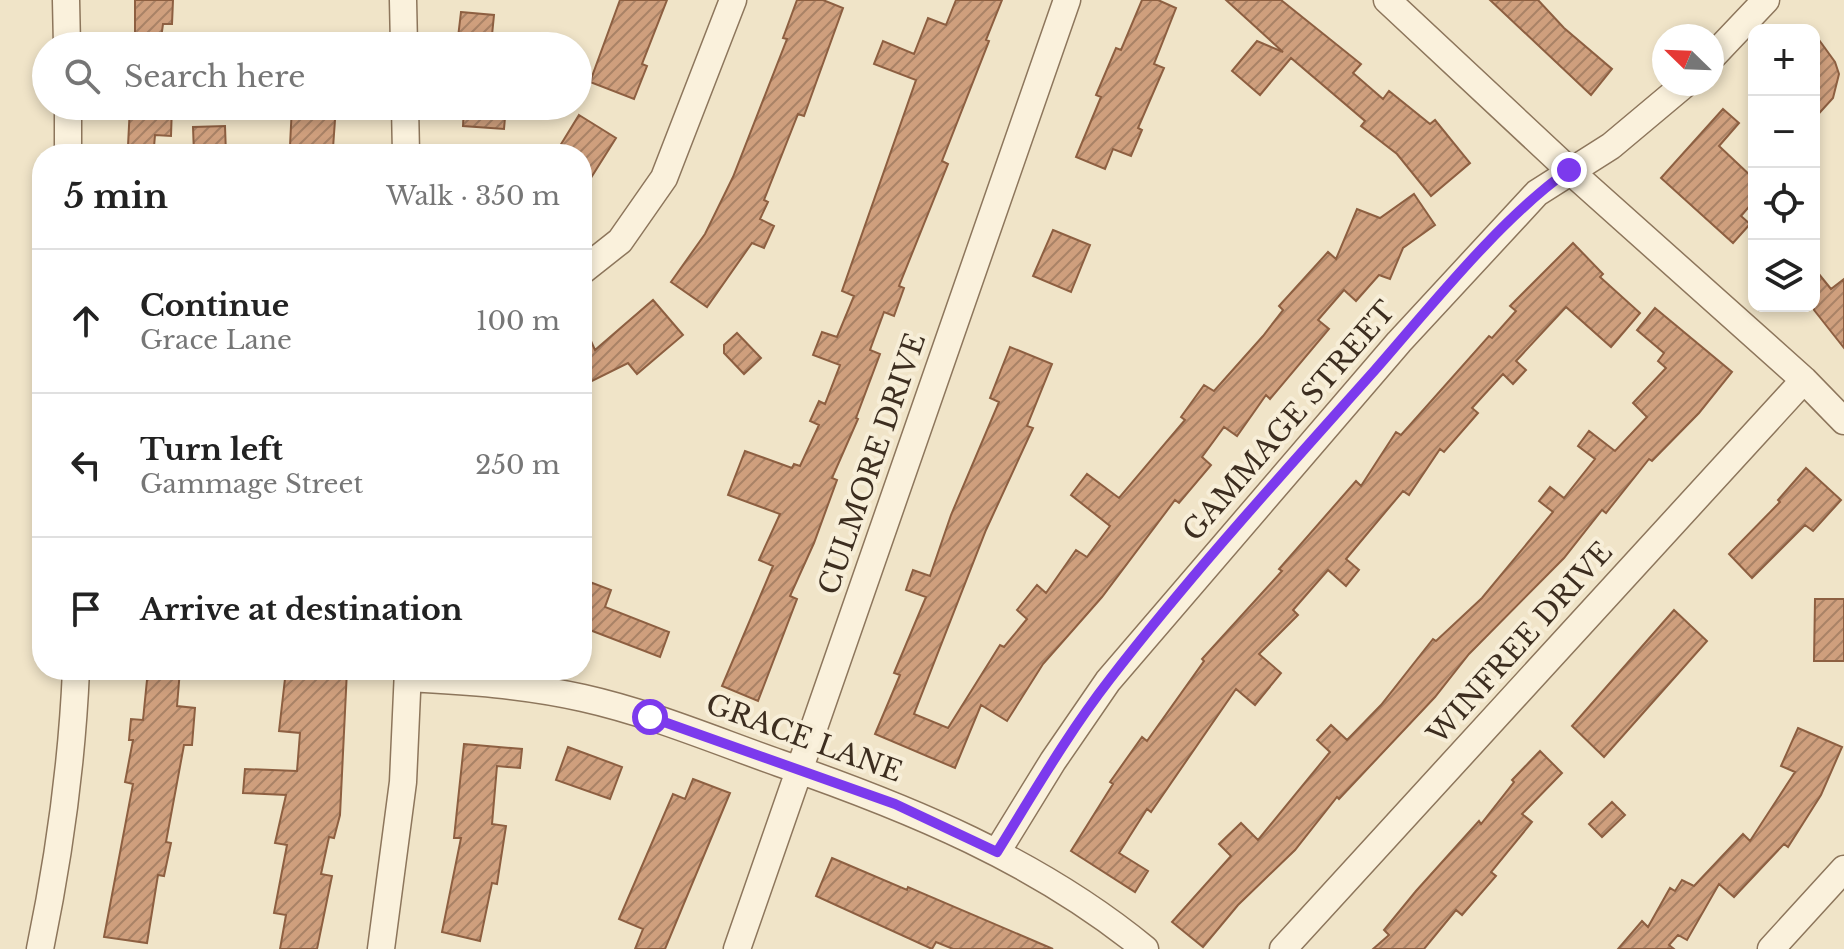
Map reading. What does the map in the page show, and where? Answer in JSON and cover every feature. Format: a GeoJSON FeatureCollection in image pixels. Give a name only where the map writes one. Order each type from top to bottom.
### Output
{"type":"FeatureCollection","features":[{"type":"Feature","properties":{"kind":"street"},"geometry":{"type":"LineString","coordinates":[[66,0],[67,32]]}},
{"type":"Feature","properties":{"kind":"street"},"geometry":{"type":"LineString","coordinates":[[403,0],[404,32]]}},
{"type":"Feature","properties":{"kind":"street"},"geometry":{"type":"LineString","coordinates":[[592,263],[620,241],[664,178],[733,0]]}},
{"type":"Feature","properties":{"kind":"street","name":"CULMORE DRIVE"},"geometry":{"type":"LineString","coordinates":[[737,949],[1067,0]]}},
{"type":"Feature","properties":{"kind":"street"},"geometry":{"type":"LineString","coordinates":[[1387,0],[1569,170],[1804,380],[1844,421]]}},
{"type":"Feature","properties":{"kind":"street"},"geometry":{"type":"LineString","coordinates":[[1724,44],[1766,0]]}},
{"type":"Feature","properties":{"kind":"street","name":"GAMMAGE STREET"},"geometry":{"type":"LineString","coordinates":[[997,852],[1053,761],[1108,681],[1170,605],[1399,342],[1537,193],[1611,146],[1671,96]]}},
{"type":"Feature","properties":{"kind":"street"},"geometry":{"type":"LineString","coordinates":[[68,120],[68,144]]}},
{"type":"Feature","properties":{"kind":"street"},"geometry":{"type":"LineString","coordinates":[[405,120],[406,144]]}},
{"type":"Feature","properties":{"kind":"street","name":"WINFREE DRIVE"},"geometry":{"type":"LineString","coordinates":[[1283,949],[1804,380]]}},
{"type":"Feature","properties":{"kind":"street"},"geometry":{"type":"LineString","coordinates":[[40,949],[56,868],[75,680]]}},
{"type":"Feature","properties":{"kind":"street"},"geometry":{"type":"LineString","coordinates":[[381,949],[403,782],[408,680]]}},
{"type":"Feature","properties":{"kind":"street","name":"GRACE LANE"},"geometry":{"type":"LineString","coordinates":[[470,680],[585,698],[895,804],[997,852],[1089,904],[1145,949]]}},
{"type":"Feature","properties":{"kind":"street"},"geometry":{"type":"LineString","coordinates":[[1771,949],[1844,869]]}},
{"type":"Feature","properties":{"kind":"building"},"geometry":{"type":"Polygon","coordinates":[[[135,0],[173,0],[172,24],[163,24],[162,32],[135,32],[135,0]]]}},
{"type":"Feature","properties":{"kind":"building"},"geometry":{"type":"Polygon","coordinates":[[[620,0],[667,0],[642,64],[647,66],[634,99],[592,83],[620,0]]]}},
{"type":"Feature","properties":{"kind":"building"},"geometry":{"type":"Polygon","coordinates":[[[797,0],[823,0],[843,8],[804,116],[798,114],[764,200],[768,202],[760,219],[774,226],[764,248],[752,243],[707,307],[671,282],[705,234],[733,177],[787,39],[783,38],[797,0]]]}},
{"type":"Feature","properties":{"kind":"building"},"geometry":{"type":"Polygon","coordinates":[[[956,0],[1002,0],[942,161],[948,164],[899,286],[904,288],[894,316],[884,312],[870,350],[880,354],[858,419],[832,478],[837,480],[814,543],[790,596],[797,599],[758,701],[722,686],[773,566],[759,560],[780,514],[728,495],[745,451],[792,468],[794,464],[800,466],[819,425],[810,421],[819,401],[825,404],[840,365],[813,355],[822,332],[837,337],[854,296],[842,291],[916,80],[874,64],[883,41],[914,54],[928,18],[946,25],[956,0]]]}},
{"type":"Feature","properties":{"kind":"building"},"geometry":{"type":"Polygon","coordinates":[[[1142,0],[1158,0],[1176,8],[1154,64],[1164,68],[1138,128],[1142,130],[1131,156],[1113,149],[1105,169],[1076,157],[1101,97],[1096,95],[1116,48],[1121,50],[1142,0]]]}},
{"type":"Feature","properties":{"kind":"building"},"geometry":{"type":"Polygon","coordinates":[[[1226,0],[1281,0],[1361,64],[1353,73],[1383,99],[1389,91],[1430,124],[1435,120],[1470,163],[1431,196],[1397,154],[1361,126],[1365,121],[1291,58],[1260,95],[1232,71],[1257,41],[1283,52],[1226,0]]]}},
{"type":"Feature","properties":{"kind":"building"},"geometry":{"type":"Polygon","coordinates":[[[1490,0],[1538,0],[1564,28],[1612,69],[1591,95],[1490,0]]]}},
{"type":"Feature","properties":{"kind":"building"},"geometry":{"type":"Polygon","coordinates":[[[461,12],[494,15],[492,32],[459,32],[461,12]]]}},
{"type":"Feature","properties":{"kind":"building"},"geometry":{"type":"Polygon","coordinates":[[[1820,41],[1835,62],[1839,74],[1833,98],[1820,112],[1820,41]]]}},
{"type":"Feature","properties":{"kind":"building"},"geometry":{"type":"Polygon","coordinates":[[[1723,109],[1739,123],[1719,146],[1748,173],[1748,208],[1741,216],[1748,226],[1733,243],[1661,178],[1723,109]]]}},
{"type":"Feature","properties":{"kind":"building"},"geometry":{"type":"Polygon","coordinates":[[[129,120],[172,120],[171,136],[155,135],[154,144],[128,144],[129,120]]]}},
{"type":"Feature","properties":{"kind":"building"},"geometry":{"type":"Polygon","coordinates":[[[291,120],[335,120],[333,144],[290,144],[291,120]]]}},
{"type":"Feature","properties":{"kind":"building"},"geometry":{"type":"Polygon","coordinates":[[[463,120],[505,120],[504,129],[463,126],[463,120]]]}},
{"type":"Feature","properties":{"kind":"building"},"geometry":{"type":"Polygon","coordinates":[[[576,120],[587,120],[616,138],[592,176],[592,144],[561,144],[576,120]]]}},
{"type":"Feature","properties":{"kind":"building"},"geometry":{"type":"Polygon","coordinates":[[[225,126],[226,144],[194,144],[193,127],[225,126]]]}},
{"type":"Feature","properties":{"kind":"building"},"geometry":{"type":"Polygon","coordinates":[[[1414,194],[1435,225],[1403,248],[1390,279],[1379,275],[1356,301],[1344,290],[1318,320],[1329,329],[1270,399],[1266,395],[1237,436],[1224,427],[1202,457],[1211,465],[1179,503],[1175,500],[1102,597],[1043,664],[1007,721],[981,705],[955,768],[875,734],[900,675],[894,673],[926,597],[906,590],[913,570],[930,576],[951,515],[999,402],[990,398],[1010,347],[1052,364],[1027,426],[1033,428],[986,530],[914,714],[948,728],[1000,645],[1004,647],[1027,619],[1017,610],[1037,585],[1046,593],[1076,550],[1087,557],[1110,526],[1071,495],[1087,474],[1119,498],[1185,420],[1181,417],[1204,385],[1214,391],[1283,310],[1279,306],[1328,252],[1336,259],[1357,209],[1380,218],[1414,194]]]}},
{"type":"Feature","properties":{"kind":"building"},"geometry":{"type":"Polygon","coordinates":[[[1053,230],[1090,245],[1071,292],[1033,276],[1053,230]]]}},
{"type":"Feature","properties":{"kind":"building"},"geometry":{"type":"Polygon","coordinates":[[[1573,243],[1603,274],[1600,277],[1640,313],[1611,347],[1566,307],[1516,361],[1526,370],[1513,384],[1503,374],[1472,408],[1478,413],[1444,452],[1440,449],[1409,495],[1403,491],[1346,559],[1359,570],[1346,586],[1328,570],[1293,610],[1298,615],[1259,654],[1281,673],[1255,705],[1236,689],[1151,812],[1147,809],[1119,853],[1148,871],[1135,892],[1071,851],[1113,784],[1110,782],[1142,737],[1147,741],[1204,661],[1202,659],[1282,571],[1279,569],[1356,481],[1361,486],[1396,432],[1401,435],[1489,336],[1492,338],[1516,311],[1510,306],[1573,243]]]}},
{"type":"Feature","properties":{"kind":"building"},"geometry":{"type":"Polygon","coordinates":[[[1820,275],[1831,289],[1844,279],[1844,348],[1816,312],[1820,312],[1820,275]]]}},
{"type":"Feature","properties":{"kind":"building"},"geometry":{"type":"Polygon","coordinates":[[[653,300],[683,335],[637,374],[628,363],[592,381],[592,343],[595,350],[653,300]]]}},
{"type":"Feature","properties":{"kind":"building"},"geometry":{"type":"Polygon","coordinates":[[[1655,308],[1732,372],[1699,413],[1652,461],[1649,459],[1606,513],[1602,510],[1564,558],[1469,654],[1435,697],[1339,799],[1337,797],[1295,850],[1238,905],[1203,947],[1172,922],[1231,856],[1219,844],[1241,823],[1258,840],[1330,752],[1317,740],[1331,725],[1347,740],[1381,705],[1433,639],[1436,641],[1482,598],[1553,512],[1539,501],[1550,487],[1564,498],[1595,459],[1578,446],[1589,431],[1615,451],[1647,417],[1633,403],[1666,368],[1658,361],[1664,353],[1637,330],[1655,308]]]}},
{"type":"Feature","properties":{"kind":"building"},"geometry":{"type":"Polygon","coordinates":[[[737,333],[761,358],[744,374],[724,353],[724,345],[737,333]]]}},
{"type":"Feature","properties":{"kind":"building"},"geometry":{"type":"Polygon","coordinates":[[[1806,468],[1841,500],[1813,531],[1805,525],[1752,578],[1729,554],[1780,502],[1778,500],[1806,468]]]}},
{"type":"Feature","properties":{"kind":"building"},"geometry":{"type":"Polygon","coordinates":[[[592,583],[611,590],[605,607],[669,632],[660,657],[592,631],[592,583]]]}},
{"type":"Feature","properties":{"kind":"building"},"geometry":{"type":"Polygon","coordinates":[[[1815,599],[1844,599],[1844,661],[1814,661],[1815,599]]]}},
{"type":"Feature","properties":{"kind":"building"},"geometry":{"type":"Polygon","coordinates":[[[1674,610],[1707,641],[1604,757],[1572,726],[1674,610]]]}},
{"type":"Feature","properties":{"kind":"building"},"geometry":{"type":"Polygon","coordinates":[[[147,680],[179,680],[177,706],[195,708],[192,745],[184,745],[166,842],[171,843],[164,876],[158,875],[147,943],[104,937],[133,784],[125,782],[133,740],[129,740],[131,719],[143,720],[147,680]]]}},
{"type":"Feature","properties":{"kind":"building"},"geometry":{"type":"Polygon","coordinates":[[[285,680],[347,680],[340,815],[334,838],[329,837],[321,874],[332,876],[317,949],[280,949],[286,915],[274,913],[287,845],[275,843],[286,795],[243,793],[245,769],[297,771],[300,733],[279,731],[285,680]]]}},
{"type":"Feature","properties":{"kind":"building"},"geometry":{"type":"Polygon","coordinates":[[[1798,728],[1842,747],[1821,795],[1788,847],[1784,844],[1734,897],[1719,884],[1687,940],[1678,935],[1669,945],[1674,949],[1618,949],[1642,921],[1648,927],[1670,888],[1675,891],[1682,880],[1694,886],[1743,834],[1750,841],[1795,772],[1781,766],[1798,728]]]}},
{"type":"Feature","properties":{"kind":"building"},"geometry":{"type":"Polygon","coordinates":[[[464,744],[522,749],[520,768],[497,766],[492,824],[506,826],[497,884],[492,883],[480,941],[442,932],[461,838],[454,838],[464,744]]]}},
{"type":"Feature","properties":{"kind":"building"},"geometry":{"type":"Polygon","coordinates":[[[568,747],[622,767],[610,799],[556,780],[568,747]]]}},
{"type":"Feature","properties":{"kind":"building"},"geometry":{"type":"Polygon","coordinates":[[[1540,751],[1562,773],[1522,814],[1532,822],[1491,872],[1496,876],[1462,915],[1456,910],[1424,949],[1373,949],[1389,935],[1384,930],[1416,891],[1479,821],[1481,824],[1514,782],[1512,780],[1540,751]]]}},
{"type":"Feature","properties":{"kind":"building"},"geometry":{"type":"Polygon","coordinates":[[[693,779],[730,793],[665,949],[635,949],[643,929],[619,919],[673,794],[685,799],[693,779]]]}},
{"type":"Feature","properties":{"kind":"building"},"geometry":{"type":"Polygon","coordinates":[[[1612,802],[1625,815],[1602,837],[1589,824],[1612,802]]]}},
{"type":"Feature","properties":{"kind":"building"},"geometry":{"type":"Polygon","coordinates":[[[832,858],[1053,949],[953,949],[936,942],[932,949],[816,896],[832,858]]]}},
{"type":"Feature","properties":{"kind":"route"},"geometry":{"type":"LineString","coordinates":[[650,717],[895,804],[997,852],[1053,761],[1108,681],[1170,605],[1399,342],[1537,193],[1569,170]]}}]}
